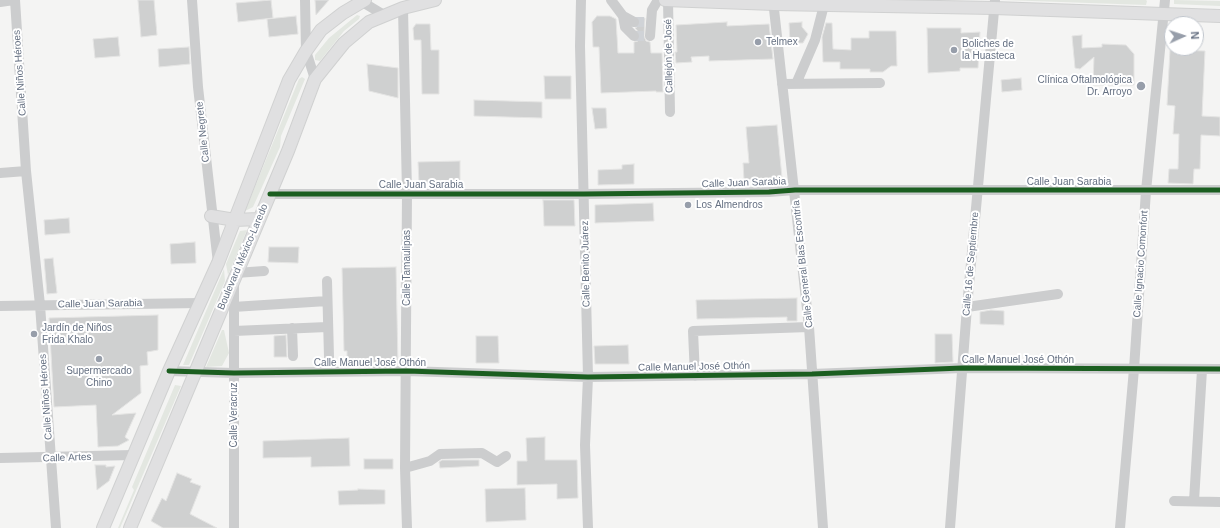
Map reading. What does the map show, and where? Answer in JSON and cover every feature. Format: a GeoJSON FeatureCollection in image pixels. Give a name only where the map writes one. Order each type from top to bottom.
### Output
{"type":"FeatureCollection","features":[{"type":"Feature","properties":{"kind":"main road","name":"Boulevard México-Laredo"},"geometry":{"type":"LineString","coordinates":[[130,528],[258,219],[270,194],[315,79],[344,43],[370,22],[402,8],[435,0]]}},
{"type":"Feature","properties":{"kind":"main road"},"geometry":{"type":"LineString","coordinates":[[665,0],[824,4],[994,4],[1220,16]]}},
{"type":"Feature","properties":{"kind":"main road","name":"Boulevard México-Laredo"},"geometry":{"type":"LineString","coordinates":[[103,528],[169,371],[218,263],[290,80],[306,51],[321,30],[362,1]]}},
{"type":"Feature","properties":{"kind":"main road"},"geometry":{"type":"LineString","coordinates":[[212,216],[235,220],[258,219]]}},
{"type":"Feature","properties":{"kind":"street"},"geometry":{"type":"LineString","coordinates":[[0,2],[15,0]]}},
{"type":"Feature","properties":{"kind":"street","name":"Calle Niños Héroes"},"geometry":{"type":"LineString","coordinates":[[15,0],[26,171],[40,305],[56,528]]}},
{"type":"Feature","properties":{"kind":"street","name":"Calle Negrete"},"geometry":{"type":"LineString","coordinates":[[192,0],[198,87],[218,263]]}},
{"type":"Feature","properties":{"kind":"street"},"geometry":{"type":"LineString","coordinates":[[304,0],[306,51],[315,79]]}},
{"type":"Feature","properties":{"kind":"street","name":"Calle Benito Juárez"},"geometry":{"type":"LineString","coordinates":[[581,0],[580,46],[588,377],[585,445],[588,528]]}},
{"type":"Feature","properties":{"kind":"street"},"geometry":{"type":"LineString","coordinates":[[611,0],[623,16],[626,28],[634,36]]}},
{"type":"Feature","properties":{"kind":"street"},"geometry":{"type":"LineString","coordinates":[[650,36],[652,10],[658,0]]}},
{"type":"Feature","properties":{"kind":"street","name":"Callejón de José"},"geometry":{"type":"LineString","coordinates":[[668,0],[670,112]]}},
{"type":"Feature","properties":{"kind":"street","name":"Calle Ignacio Comonfort"},"geometry":{"type":"LineString","coordinates":[[1120,528],[1134,369],[1146,191],[1162,13],[1165,0]]}},
{"type":"Feature","properties":{"kind":"street"},"geometry":{"type":"LineString","coordinates":[[362,1],[384,15]]}},
{"type":"Feature","properties":{"kind":"street","name":"Calle General Blas Escontría"},"geometry":{"type":"LineString","coordinates":[[774,2],[809,327],[823,528]]}},
{"type":"Feature","properties":{"kind":"street"},"geometry":{"type":"LineString","coordinates":[[796,84],[815,40],[824,4]]}},
{"type":"Feature","properties":{"kind":"street","name":"Calle 16 de Septiembre"},"geometry":{"type":"LineString","coordinates":[[950,528],[967,307],[994,4]]}},
{"type":"Feature","properties":{"kind":"street","name":"Calle Tamaulipas"},"geometry":{"type":"LineString","coordinates":[[402,8],[407,194],[407,371],[405,468],[407,528]]}},
{"type":"Feature","properties":{"kind":"street"},"geometry":{"type":"LineString","coordinates":[[623,16],[634,22]]}},
{"type":"Feature","properties":{"kind":"street"},"geometry":{"type":"LineString","coordinates":[[782,84],[880,83]]}},
{"type":"Feature","properties":{"kind":"street"},"geometry":{"type":"LineString","coordinates":[[0,173],[26,171]]}},
{"type":"Feature","properties":{"kind":"street","name":"Calle Juan Sarabia"},"geometry":{"type":"LineString","coordinates":[[270,194],[584,194],[769,192],[795,190],[1220,190]]}},
{"type":"Feature","properties":{"kind":"street"},"geometry":{"type":"LineString","coordinates":[[235,275],[264,271]]}},
{"type":"Feature","properties":{"kind":"street","name":"Calle Veracruz"},"geometry":{"type":"LineString","coordinates":[[234,528],[233,307],[235,275]]}},
{"type":"Feature","properties":{"kind":"street"},"geometry":{"type":"LineString","coordinates":[[327,281],[327,327],[329,357]]}},
{"type":"Feature","properties":{"kind":"street"},"geometry":{"type":"LineString","coordinates":[[967,307],[1058,294]]}},
{"type":"Feature","properties":{"kind":"street"},"geometry":{"type":"LineString","coordinates":[[233,307],[327,301]]}},
{"type":"Feature","properties":{"kind":"street","name":"Calle Juan Sarabia"},"geometry":{"type":"LineString","coordinates":[[0,306],[200,303]]}},
{"type":"Feature","properties":{"kind":"street"},"geometry":{"type":"LineString","coordinates":[[234,331],[327,327]]}},
{"type":"Feature","properties":{"kind":"street"},"geometry":{"type":"LineString","coordinates":[[695,376],[693,331],[809,327]]}},
{"type":"Feature","properties":{"kind":"street"},"geometry":{"type":"LineString","coordinates":[[292,328],[294,356]]}},
{"type":"Feature","properties":{"kind":"street","name":"Calle Manuel José Othón"},"geometry":{"type":"LineString","coordinates":[[169,371],[234,373],[407,371],[588,377],[812,374],[962,368],[1220,369]]}},
{"type":"Feature","properties":{"kind":"street"},"geometry":{"type":"LineString","coordinates":[[1194,502],[1202,370]]}},
{"type":"Feature","properties":{"kind":"street"},"geometry":{"type":"LineString","coordinates":[[405,468],[430,461],[440,454],[482,454],[497,462],[506,456]]}},
{"type":"Feature","properties":{"kind":"street","name":"Calle Artes"},"geometry":{"type":"LineString","coordinates":[[0,458],[50,459],[133,455]]}},
{"type":"Feature","properties":{"kind":"street"},"geometry":{"type":"LineString","coordinates":[[1174,501],[1220,502]]}},
{"type":"Feature","properties":{"kind":"shaded area"},"geometry":{"type":"Polygon","coordinates":[[[1004,0],[1146,0],[1147,1],[1146,5],[1004,0]]]}},
{"type":"Feature","properties":{"kind":"shaded area"},"geometry":{"type":"Polygon","coordinates":[[[1174,0],[1220,1],[1220,6],[1174,4],[1174,0]]]}},
{"type":"Feature","properties":{"kind":"shaded area"},"geometry":{"type":"Polygon","coordinates":[[[357,15],[360,16],[359,19],[344,31],[320,61],[315,60],[315,55],[329,38],[357,15]]]}},
{"type":"Feature","properties":{"kind":"shaded area"},"geometry":{"type":"Polygon","coordinates":[[[302,77],[305,79],[281,136],[280,147],[253,207],[245,211],[299,79],[302,77]]]}},
{"type":"Feature","properties":{"kind":"shaded area"},"geometry":{"type":"Polygon","coordinates":[[[247,230],[228,275],[226,264],[240,231],[247,230]]]}},
{"type":"Feature","properties":{"kind":"shaded area"},"geometry":{"type":"Polygon","coordinates":[[[224,269],[225,281],[189,365],[183,365],[224,269]]]}},
{"type":"Feature","properties":{"kind":"shaded area"},"geometry":{"type":"Polygon","coordinates":[[[222,330],[224,330],[229,353],[222,366],[206,367],[222,330]]]}},
{"type":"Feature","properties":{"kind":"shaded area"},"geometry":{"type":"Polygon","coordinates":[[[175,385],[181,386],[120,528],[118,528],[134,490],[132,487],[175,385]]]}},
{"type":"Feature","properties":{"kind":"building"},"geometry":{"type":"Polygon","coordinates":[[[138,0],[154,0],[157,35],[141,37],[138,0]]]}},
{"type":"Feature","properties":{"kind":"building"},"geometry":{"type":"Polygon","coordinates":[[[271,0],[273,18],[238,22],[236,3],[271,0]]]}},
{"type":"Feature","properties":{"kind":"building"},"geometry":{"type":"Polygon","coordinates":[[[315,0],[329,0],[316,15],[315,0]]]}},
{"type":"Feature","properties":{"kind":"building"},"geometry":{"type":"Polygon","coordinates":[[[296,16],[298,34],[269,37],[267,19],[296,16]]]}},
{"type":"Feature","properties":{"kind":"building"},"geometry":{"type":"Polygon","coordinates":[[[597,16],[610,16],[616,19],[618,53],[634,53],[634,42],[638,41],[640,37],[640,34],[635,28],[640,25],[639,19],[645,18],[644,36],[646,41],[650,42],[651,53],[662,53],[663,92],[601,93],[599,47],[593,47],[592,22],[597,16]]]}},
{"type":"Feature","properties":{"kind":"building"},"geometry":{"type":"Polygon","coordinates":[[[727,22],[727,26],[769,24],[773,59],[709,61],[709,56],[691,57],[692,62],[676,63],[676,25],[727,22]]]}},
{"type":"Feature","properties":{"kind":"building"},"geometry":{"type":"Polygon","coordinates":[[[802,22],[802,27],[808,34],[803,43],[790,43],[789,23],[802,22]]]}},
{"type":"Feature","properties":{"kind":"building"},"geometry":{"type":"Polygon","coordinates":[[[826,23],[832,23],[833,49],[851,50],[851,38],[869,38],[869,31],[896,31],[897,66],[891,66],[883,72],[870,72],[870,69],[840,69],[840,62],[823,62],[822,37],[826,23]]]}},
{"type":"Feature","properties":{"kind":"building"},"geometry":{"type":"Polygon","coordinates":[[[416,24],[430,24],[431,50],[439,50],[439,94],[422,94],[421,40],[414,40],[413,28],[416,24]]]}},
{"type":"Feature","properties":{"kind":"building","name":"Boliches de la Huasteca"},"geometry":{"type":"Polygon","coordinates":[[[927,28],[961,28],[961,33],[980,32],[978,68],[960,68],[960,71],[928,73],[927,28]]]}},
{"type":"Feature","properties":{"kind":"building"},"geometry":{"type":"Polygon","coordinates":[[[1082,35],[1082,48],[1102,47],[1102,44],[1126,45],[1134,54],[1134,85],[1093,85],[1094,57],[1080,69],[1075,68],[1072,36],[1082,35]]]}},
{"type":"Feature","properties":{"kind":"building"},"geometry":{"type":"Polygon","coordinates":[[[118,37],[120,56],[95,58],[93,39],[118,37]]]}},
{"type":"Feature","properties":{"kind":"building"},"geometry":{"type":"Polygon","coordinates":[[[189,47],[190,64],[159,67],[158,49],[189,47]]]}},
{"type":"Feature","properties":{"kind":"building"},"geometry":{"type":"Polygon","coordinates":[[[1205,51],[1202,116],[1220,117],[1220,136],[1201,135],[1200,169],[1194,169],[1193,184],[1168,183],[1169,169],[1178,169],[1179,134],[1173,134],[1175,106],[1167,105],[1170,56],[1204,56],[1205,51]]]}},
{"type":"Feature","properties":{"kind":"building"},"geometry":{"type":"Polygon","coordinates":[[[367,64],[398,68],[398,98],[369,91],[367,64]]]}},
{"type":"Feature","properties":{"kind":"building"},"geometry":{"type":"Polygon","coordinates":[[[544,76],[571,76],[571,99],[545,99],[544,76]]]}},
{"type":"Feature","properties":{"kind":"building"},"geometry":{"type":"Polygon","coordinates":[[[1021,78],[1022,90],[1002,92],[1001,80],[1021,78]]]}},
{"type":"Feature","properties":{"kind":"building"},"geometry":{"type":"Polygon","coordinates":[[[474,100],[542,102],[542,118],[474,116],[474,100]]]}},
{"type":"Feature","properties":{"kind":"building"},"geometry":{"type":"Polygon","coordinates":[[[592,108],[606,108],[607,128],[595,129],[592,108]]]}},
{"type":"Feature","properties":{"kind":"building"},"geometry":{"type":"Polygon","coordinates":[[[777,125],[782,178],[744,180],[743,163],[749,163],[746,127],[777,125]]]}},
{"type":"Feature","properties":{"kind":"building"},"geometry":{"type":"Polygon","coordinates":[[[460,161],[460,182],[419,183],[418,162],[460,161]]]}},
{"type":"Feature","properties":{"kind":"building"},"geometry":{"type":"Polygon","coordinates":[[[634,164],[634,184],[598,185],[598,170],[622,169],[622,165],[634,164]]]}},
{"type":"Feature","properties":{"kind":"building"},"geometry":{"type":"Polygon","coordinates":[[[543,200],[574,200],[575,226],[544,226],[543,200]]]}},
{"type":"Feature","properties":{"kind":"building"},"geometry":{"type":"Polygon","coordinates":[[[653,203],[654,221],[595,223],[595,205],[653,203]]]}},
{"type":"Feature","properties":{"kind":"building"},"geometry":{"type":"Polygon","coordinates":[[[69,218],[70,233],[45,235],[44,220],[69,218]]]}},
{"type":"Feature","properties":{"kind":"building"},"geometry":{"type":"Polygon","coordinates":[[[195,242],[196,263],[171,264],[170,244],[195,242]]]}},
{"type":"Feature","properties":{"kind":"building"},"geometry":{"type":"Polygon","coordinates":[[[269,247],[299,247],[298,263],[268,262],[269,247]]]}},
{"type":"Feature","properties":{"kind":"building"},"geometry":{"type":"Polygon","coordinates":[[[53,258],[57,293],[47,294],[44,259],[53,258]]]}},
{"type":"Feature","properties":{"kind":"building"},"geometry":{"type":"Polygon","coordinates":[[[396,267],[398,365],[347,365],[347,351],[344,351],[342,268],[396,267]]]}},
{"type":"Feature","properties":{"kind":"building"},"geometry":{"type":"Polygon","coordinates":[[[797,298],[797,321],[787,321],[787,317],[697,319],[696,300],[797,298]]]}},
{"type":"Feature","properties":{"kind":"building"},"geometry":{"type":"Polygon","coordinates":[[[991,310],[1004,311],[1004,325],[980,324],[980,312],[991,310]]]}},
{"type":"Feature","properties":{"kind":"building","name":"Supermercado Chino"},"geometry":{"type":"Polygon","coordinates":[[[158,315],[158,350],[147,352],[148,365],[140,366],[141,393],[112,415],[136,413],[125,437],[129,440],[118,446],[98,447],[96,405],[54,407],[49,318],[158,315]]]}},
{"type":"Feature","properties":{"kind":"building"},"geometry":{"type":"Polygon","coordinates":[[[935,334],[952,334],[953,362],[935,363],[935,334]]]}},
{"type":"Feature","properties":{"kind":"building"},"geometry":{"type":"Polygon","coordinates":[[[286,335],[287,357],[274,357],[274,336],[286,335]]]}},
{"type":"Feature","properties":{"kind":"building"},"geometry":{"type":"Polygon","coordinates":[[[476,336],[498,336],[499,363],[476,363],[476,336]]]}},
{"type":"Feature","properties":{"kind":"building"},"geometry":{"type":"Polygon","coordinates":[[[628,345],[629,364],[595,364],[594,346],[628,345]]]}},
{"type":"Feature","properties":{"kind":"building"},"geometry":{"type":"Polygon","coordinates":[[[545,437],[545,460],[577,460],[578,498],[557,499],[557,484],[517,485],[517,461],[527,461],[526,438],[545,437]]]}},
{"type":"Feature","properties":{"kind":"building"},"geometry":{"type":"Polygon","coordinates":[[[349,438],[350,466],[311,467],[311,457],[263,458],[263,441],[349,438]]]}},
{"type":"Feature","properties":{"kind":"building"},"geometry":{"type":"Polygon","coordinates":[[[364,459],[393,459],[393,469],[364,469],[364,459]]]}},
{"type":"Feature","properties":{"kind":"building"},"geometry":{"type":"Polygon","coordinates":[[[442,460],[479,460],[479,466],[440,468],[439,462],[442,460]]]}},
{"type":"Feature","properties":{"kind":"building"},"geometry":{"type":"Polygon","coordinates":[[[95,465],[106,465],[106,467],[115,466],[109,481],[97,490],[95,465]]]}},
{"type":"Feature","properties":{"kind":"building"},"geometry":{"type":"Polygon","coordinates":[[[177,473],[192,479],[190,482],[201,486],[190,514],[217,528],[163,528],[151,521],[162,498],[166,501],[177,473]]]}},
{"type":"Feature","properties":{"kind":"building"},"geometry":{"type":"Polygon","coordinates":[[[525,488],[526,520],[486,522],[485,489],[525,488]]]}},
{"type":"Feature","properties":{"kind":"building"},"geometry":{"type":"Polygon","coordinates":[[[358,489],[385,490],[385,504],[339,505],[338,491],[358,489]]]}},
{"type":"Feature","properties":{"kind":"tunnel"},"geometry":{"type":"LineString","coordinates":[[634,22],[650,22]]}},
{"type":"Feature","properties":{"kind":"tunnel"},"geometry":{"type":"LineString","coordinates":[[634,36],[650,36]]}},
{"type":"Feature","properties":{"kind":"cycle path"},"geometry":{"type":"LineString","coordinates":[[270,194],[584,194],[769,192],[795,190],[1220,190]]}},
{"type":"Feature","properties":{"kind":"cycle path"},"geometry":{"type":"LineString","coordinates":[[169,371],[234,373],[407,371],[588,377],[812,374],[962,368],[1220,369]]}},
{"type":"Feature","properties":{"kind":"place","name":"Telmex"},"geometry":{"type":"Point","coordinates":[758,42]}},
{"type":"Feature","properties":{"kind":"place","name":"Boliches de la Huasteca"},"geometry":{"type":"Point","coordinates":[954,50]}},
{"type":"Feature","properties":{"kind":"place","name":"Clínica Oftalmológica Dr. Arroyo"},"geometry":{"type":"Point","coordinates":[1141,86]}},
{"type":"Feature","properties":{"kind":"place","name":"Los Almendros"},"geometry":{"type":"Point","coordinates":[688,205]}},
{"type":"Feature","properties":{"kind":"place","name":"Jardín de Niños Frida Khalo"},"geometry":{"type":"Point","coordinates":[34,334]}},
{"type":"Feature","properties":{"kind":"place","name":"Supermercado Chino"},"geometry":{"type":"Point","coordinates":[99,359]}}]}
